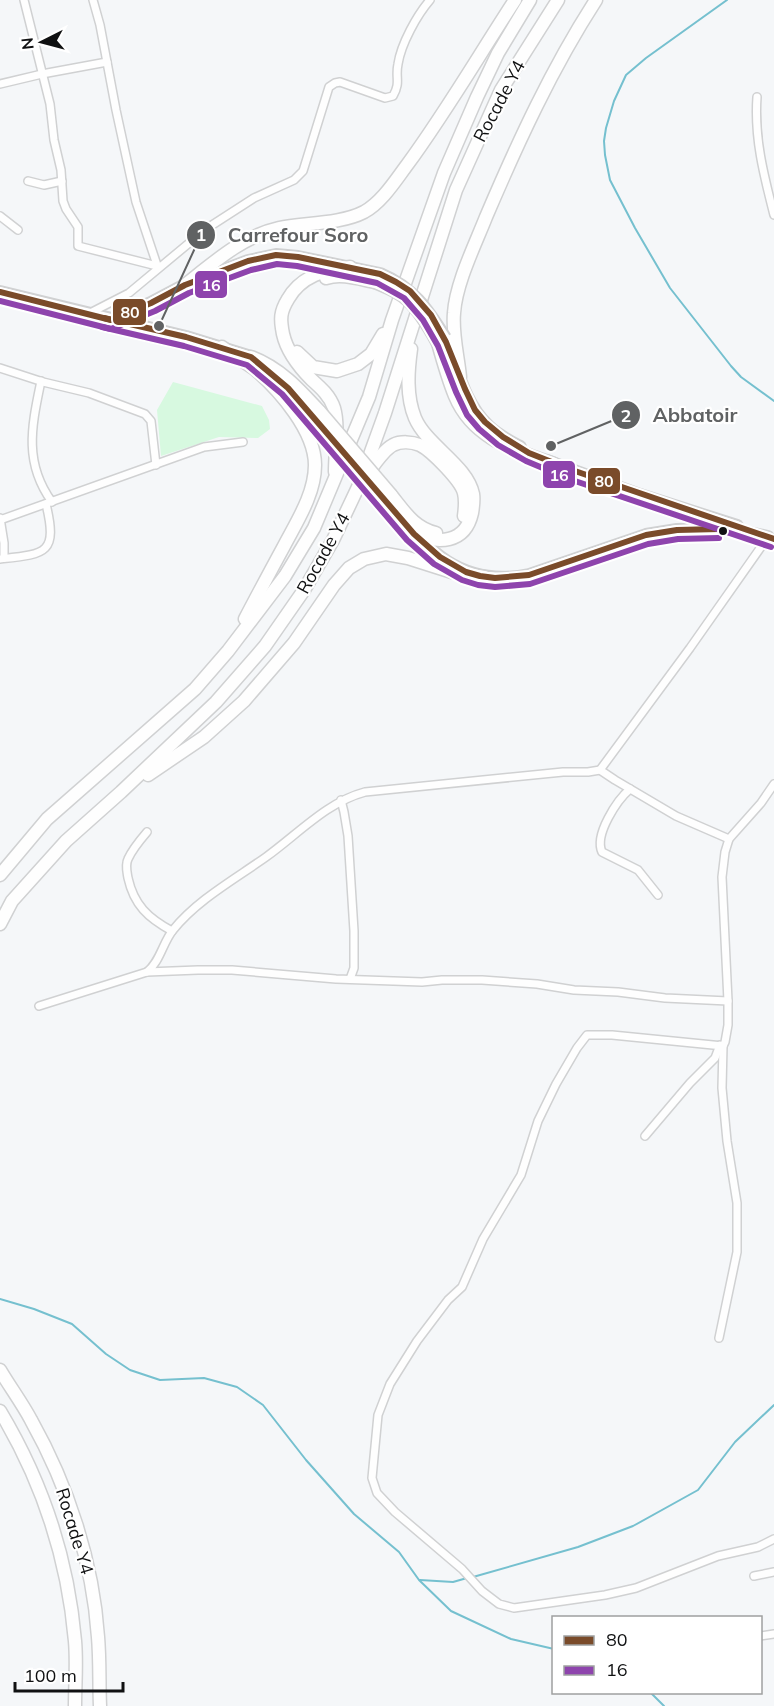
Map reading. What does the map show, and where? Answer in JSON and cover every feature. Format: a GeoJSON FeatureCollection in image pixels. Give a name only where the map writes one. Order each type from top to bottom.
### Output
{"type":"FeatureCollection","features":[{"type":"Feature","properties":{"kind":"highway"},"geometry":{"type":"LineString","coordinates":[[185,285],[249,239],[277,228],[352,217],[366,211],[388,191],[434,129],[515,0]]}},
{"type":"Feature","properties":{"kind":"highway","name":"Rocade Y4"},"geometry":{"type":"LineString","coordinates":[[0,875],[47,819],[195,689],[228,651],[285,576],[314,528],[369,398],[392,320],[444,173],[498,53],[530,0]]}},
{"type":"Feature","properties":{"kind":"highway","name":"Rocade Y4"},"geometry":{"type":"LineString","coordinates":[[0,924],[12,901],[66,841],[122,792],[216,702],[265,646],[304,590],[333,540],[359,485],[385,413],[456,190],[501,90],[558,0]]}},
{"type":"Feature","properties":{"kind":"highway"},"geometry":{"type":"LineString","coordinates":[[460,377],[454,321],[460,285],[518,141],[574,34],[596,0]]}},
{"type":"Feature","properties":{"kind":"highway"},"geometry":{"type":"LineString","coordinates":[[335,479],[336,422],[334,408],[328,396],[289,352],[280,320],[291,293],[304,281],[315,273],[350,267]]}},
{"type":"Feature","properties":{"kind":"highway"},"geometry":{"type":"LineString","coordinates":[[392,320],[371,354],[358,364],[337,371],[313,368],[297,352],[290,339],[287,325],[296,296],[313,282],[333,276],[377,278],[409,301],[433,333],[442,340],[455,396],[464,415],[479,431],[513,450],[554,464]]}},
{"type":"Feature","properties":{"kind":"highway"},"geometry":{"type":"LineString","coordinates":[[414,320],[408,372],[411,405],[416,420],[435,445],[459,470],[469,483],[474,495],[470,523],[459,535],[437,541],[414,534]]}},
{"type":"Feature","properties":{"kind":"highway"},"geometry":{"type":"LineString","coordinates":[[222,347],[254,369],[273,387],[298,418],[311,443],[315,465],[311,489],[301,513],[228,651]]}},
{"type":"Feature","properties":{"kind":"highway"},"geometry":{"type":"LineString","coordinates":[[251,357],[277,369],[296,386],[317,415],[388,499],[415,524],[426,531],[436,533],[455,529],[463,519],[466,507],[460,483],[424,447],[415,443],[406,442],[393,445],[384,452],[359,485]]}},
{"type":"Feature","properties":{"kind":"highway"},"geometry":{"type":"LineString","coordinates":[[122,792],[204,737],[244,701],[294,643],[334,585],[349,568],[364,560],[386,554],[408,558],[452,572],[484,577]]}},
{"type":"Feature","properties":{"kind":"highway","name":"Rocade Y4"},"geometry":{"type":"LineString","coordinates":[[0,1370],[32,1420],[54,1468],[87,1561],[98,1638],[100,1706]]}},
{"type":"Feature","properties":{"kind":"highway","name":"Rocade Y4"},"geometry":{"type":"LineString","coordinates":[[0,1411],[31,1470],[50,1518],[64,1570],[75,1642],[75,1706]]}},
{"type":"Feature","properties":{"kind":"main road"},"geometry":{"type":"LineString","coordinates":[[111,320],[185,285],[248,261],[276,255],[350,267],[377,278]]}},
{"type":"Feature","properties":{"kind":"main road"},"geometry":{"type":"LineString","coordinates":[[0,292],[222,347],[251,357]]}},
{"type":"Feature","properties":{"kind":"main road"},"geometry":{"type":"LineString","coordinates":[[442,340],[475,411],[489,427],[517,446],[554,464],[771,538]]}},
{"type":"Feature","properties":{"kind":"main road"},"geometry":{"type":"LineString","coordinates":[[388,499],[414,534],[433,553],[455,567],[484,577],[510,579],[529,575],[646,535],[676,530],[735,530],[771,538]]}},
{"type":"Feature","properties":{"kind":"street"},"geometry":{"type":"LineString","coordinates":[[24,0],[50,104],[63,201],[78,227],[78,246],[157,267]]}},
{"type":"Feature","properties":{"kind":"street"},"geometry":{"type":"LineString","coordinates":[[93,0],[136,202],[157,267]]}},
{"type":"Feature","properties":{"kind":"street"},"geometry":{"type":"LineString","coordinates":[[88,314],[129,293],[157,267],[206,229],[254,198],[294,180],[303,171],[330,87],[335,83],[340,82],[385,98],[393,96],[398,88],[397,66],[402,50],[423,8],[430,0]]}},
{"type":"Feature","properties":{"kind":"street"},"geometry":{"type":"LineString","coordinates":[[0,84],[107,62]]}},
{"type":"Feature","properties":{"kind":"street"},"geometry":{"type":"LineString","coordinates":[[757,97],[756,135],[774,215]]}},
{"type":"Feature","properties":{"kind":"street"},"geometry":{"type":"LineString","coordinates":[[28,181],[44,185],[62,181]]}},
{"type":"Feature","properties":{"kind":"street"},"geometry":{"type":"LineString","coordinates":[[0,214],[18,230]]}},
{"type":"Feature","properties":{"kind":"street"},"geometry":{"type":"LineString","coordinates":[[0,368],[90,393],[149,417],[156,465]]}},
{"type":"Feature","properties":{"kind":"street"},"geometry":{"type":"LineString","coordinates":[[41,381],[34,414],[32,447],[36,474],[49,503],[52,537],[48,546],[33,555],[2,559],[4,543],[0,519],[49,503],[204,447],[243,442]]}},
{"type":"Feature","properties":{"kind":"street"},"geometry":{"type":"LineString","coordinates":[[600,770],[771,538]]}},
{"type":"Feature","properties":{"kind":"street"},"geometry":{"type":"LineString","coordinates":[[147,972],[154,965],[172,931],[210,896],[341,801],[365,792],[600,770],[676,816],[729,838]]}},
{"type":"Feature","properties":{"kind":"street"},"geometry":{"type":"LineString","coordinates":[[645,1136],[690,1083],[715,1058],[722,1045],[728,1025],[722,877],[725,852],[729,838],[761,803],[774,784]]}},
{"type":"Feature","properties":{"kind":"street"},"geometry":{"type":"LineString","coordinates":[[630,789],[618,801],[611,814],[599,841],[600,850],[638,870],[658,895]]}},
{"type":"Feature","properties":{"kind":"street"},"geometry":{"type":"LineString","coordinates":[[341,801],[348,836],[354,931],[354,968],[350,979]]}},
{"type":"Feature","properties":{"kind":"street"},"geometry":{"type":"LineString","coordinates":[[147,832],[128,858],[131,890],[135,900],[150,916],[172,931]]}},
{"type":"Feature","properties":{"kind":"street"},"geometry":{"type":"LineString","coordinates":[[39,1006],[147,972],[232,970],[281,975],[422,982],[482,980],[665,998],[728,1000]]}},
{"type":"Feature","properties":{"kind":"street"},"geometry":{"type":"LineString","coordinates":[[722,1045],[612,1035],[587,1035],[556,1084],[538,1121],[521,1175],[483,1239],[462,1287],[448,1300],[417,1341],[390,1384],[378,1415],[372,1478],[377,1494],[395,1512],[462,1569],[482,1591],[499,1605],[514,1608],[605,1595],[636,1587],[718,1556],[758,1547],[774,1539]]}},
{"type":"Feature","properties":{"kind":"street"},"geometry":{"type":"LineString","coordinates":[[719,1338],[737,1252],[737,1203],[727,1141],[722,1088],[722,1045]]}},
{"type":"Feature","properties":{"kind":"street"},"geometry":{"type":"LineString","coordinates":[[754,1576],[774,1572]]}},
{"type":"Feature","properties":{"kind":"green space"},"geometry":{"type":"Polygon","coordinates":[[[173,382],[262,406],[269,420],[270,429],[258,438],[219,437],[161,456],[157,410],[173,382]]]}},
{"type":"Feature","properties":{"kind":"waterway"},"geometry":{"type":"LineString","coordinates":[[727,0],[626,75],[614,101],[606,128],[605,155],[610,180],[670,288],[741,377],[774,401]]}},
{"type":"Feature","properties":{"kind":"waterway"},"geometry":{"type":"LineString","coordinates":[[0,1299],[72,1324],[106,1354],[130,1370],[160,1380],[204,1378],[237,1387],[263,1405],[306,1460],[354,1514],[399,1552],[419,1580],[451,1611],[511,1639],[552,1649]]}},
{"type":"Feature","properties":{"kind":"waterway"},"geometry":{"type":"LineString","coordinates":[[473,1577],[578,1547],[633,1526],[698,1490],[735,1442],[774,1405]]}},
{"type":"Feature","properties":{"kind":"waterway"},"geometry":{"type":"LineString","coordinates":[[420,1580],[453,1582],[467,1578]]}},
{"type":"Feature","properties":{"kind":"waterway"},"geometry":{"type":"LineString","coordinates":[[652,1694],[664,1706]]}},
{"type":"Feature","properties":{"kind":"transit line","name":"80"},"geometry":{"type":"LineString","coordinates":[[0,292],[111,320],[185,285],[248,261],[276,255],[298,257],[380,274],[410,291],[431,315],[446,342],[475,410],[503,437],[529,453],[572,470],[774,539]]}},
{"type":"Feature","properties":{"kind":"transit line","name":"16"},"geometry":{"type":"LineString","coordinates":[[0,301],[111,329],[155,311],[189,293],[251,270],[277,264],[377,283],[404,298],[423,320],[438,346],[467,415],[498,445],[526,461],[569,479],[771,547]]}},
{"type":"Feature","properties":{"kind":"transit line","name":"80"},"geometry":{"type":"LineString","coordinates":[[104,318],[186,337],[251,357],[288,388],[414,534],[440,557],[466,572],[495,578],[529,575],[646,535],[677,530],[719,529]]}},
{"type":"Feature","properties":{"kind":"transit line","name":"16"},"geometry":{"type":"LineString","coordinates":[[102,327],[184,346],[247,365],[282,394],[407,540],[434,564],[462,580],[495,587],[530,584],[648,544],[678,539],[719,538]]}},
{"type":"Feature","properties":{"kind":"place","name":"Carrefour Soro"},"geometry":{"type":"Point","coordinates":[159,326]}},
{"type":"Feature","properties":{"kind":"place","name":"Abbatoir"},"geometry":{"type":"Point","coordinates":[551,446]}}]}
